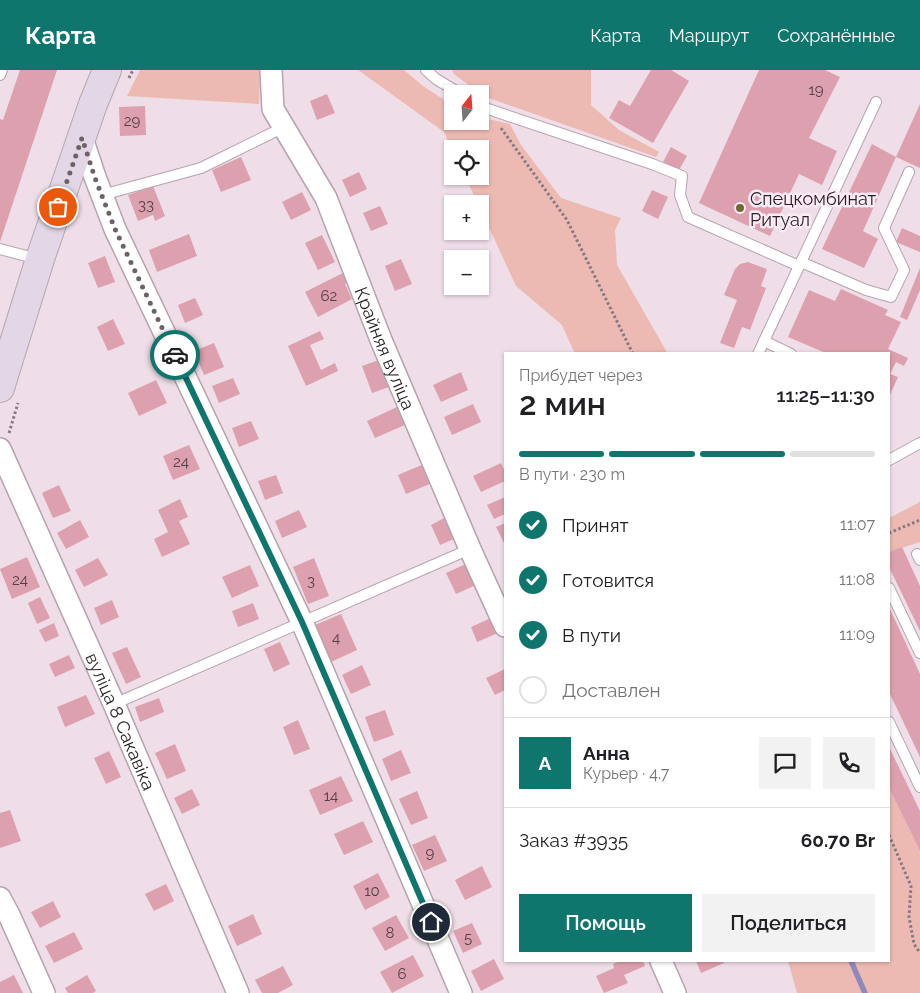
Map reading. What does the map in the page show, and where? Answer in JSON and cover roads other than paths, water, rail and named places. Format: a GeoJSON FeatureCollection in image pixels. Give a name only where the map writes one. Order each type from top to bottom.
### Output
{"type":"FeatureCollection","features":[{"type":"Feature","properties":{"kind":"main road"},"geometry":{"type":"LineString","coordinates":[[9,394],[40,259],[98,88],[107,70]]}},
{"type":"Feature","properties":{"kind":"street","name":"Крайняя вуліца"},"geometry":{"type":"LineString","coordinates":[[270,70],[273,109],[326,198],[381,340],[504,624]]}},
{"type":"Feature","properties":{"kind":"street"},"geometry":{"type":"LineString","coordinates":[[82,138],[115,229],[302,622],[461,993]]}},
{"type":"Feature","properties":{"kind":"street","name":"вуліца 8 Сакавіка"},"geometry":{"type":"LineString","coordinates":[[1,452],[114,704],[238,993]]}},
{"type":"Feature","properties":{"kind":"street"},"geometry":{"type":"LineString","coordinates":[[0,898],[44,993]]}},
{"type":"Feature","properties":{"kind":"street"},"geometry":{"type":"LineString","coordinates":[[661,962],[675,993]]}},
{"type":"Feature","properties":{"kind":"lane"},"geometry":{"type":"LineString","coordinates":[[0,75],[2,70]]}},
{"type":"Feature","properties":{"kind":"lane"},"geometry":{"type":"LineString","coordinates":[[426,70],[435,74],[449,85]]}},
{"type":"Feature","properties":{"kind":"lane"},"geometry":{"type":"LineString","coordinates":[[759,352],[876,102]]}},
{"type":"Feature","properties":{"kind":"lane"},"geometry":{"type":"LineString","coordinates":[[489,109],[682,176],[680,195],[688,217],[800,264],[866,290],[891,297],[904,270],[884,228],[909,172]]}},
{"type":"Feature","properties":{"kind":"lane"},"geometry":{"type":"LineString","coordinates":[[102,195],[201,168],[284,127]]}},
{"type":"Feature","properties":{"kind":"lane"},"geometry":{"type":"LineString","coordinates":[[0,249],[40,259]]}},
{"type":"Feature","properties":{"kind":"lane"},"geometry":{"type":"LineString","coordinates":[[764,341],[788,352]]}},
{"type":"Feature","properties":{"kind":"lane"},"geometry":{"type":"LineString","coordinates":[[890,459],[920,443]]}},
{"type":"Feature","properties":{"kind":"lane"},"geometry":{"type":"LineString","coordinates":[[114,704],[470,549]]}},
{"type":"Feature","properties":{"kind":"lane"},"geometry":{"type":"LineString","coordinates":[[890,590],[920,653]]}},
{"type":"Feature","properties":{"kind":"lane"},"geometry":{"type":"LineString","coordinates":[[890,724],[920,787]]}},
{"type":"Feature","properties":{"kind":"waterway"},"geometry":{"type":"LineString","coordinates":[[851,962],[865,993]]}},
{"type":"Feature","properties":{"kind":"place","name":"Спецкомбинат Ритуал"},"geometry":{"type":"Point","coordinates":[740,208]}}]}
